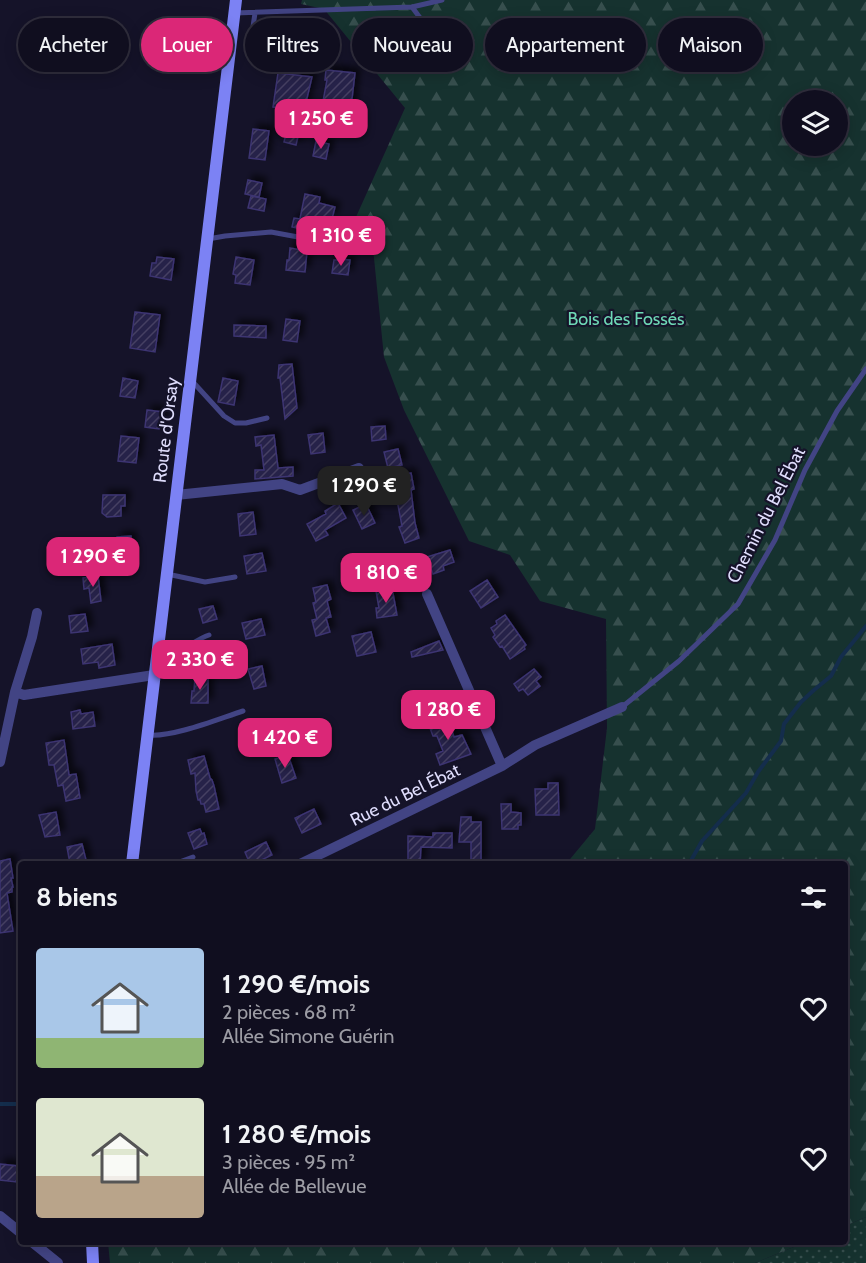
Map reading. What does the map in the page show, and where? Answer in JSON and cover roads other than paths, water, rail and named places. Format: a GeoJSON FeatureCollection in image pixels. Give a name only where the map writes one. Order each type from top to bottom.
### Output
{"type":"FeatureCollection","features":[{"type":"Feature","properties":{"kind":"main road","name":"Route d'Orsay"},"geometry":{"type":"LineString","coordinates":[[132,861],[236,0]]}},
{"type":"Feature","properties":{"kind":"main road"},"geometry":{"type":"LineString","coordinates":[[92,1245],[93,1263]]}},
{"type":"Feature","properties":{"kind":"street"},"geometry":{"type":"LineString","coordinates":[[176,495],[282,484],[300,490],[359,468]]}},
{"type":"Feature","properties":{"kind":"street"},"geometry":{"type":"LineString","coordinates":[[427,594],[502,766]]}},
{"type":"Feature","properties":{"kind":"street"},"geometry":{"type":"LineString","coordinates":[[0,762],[15,692],[37,613]]}},
{"type":"Feature","properties":{"kind":"street"},"geometry":{"type":"LineString","coordinates":[[15,692],[24,695],[154,675]]}},
{"type":"Feature","properties":{"kind":"street","name":"Rue du Bel Ébat"},"geometry":{"type":"LineString","coordinates":[[306,861],[502,766],[536,745],[622,707]]}},
{"type":"Feature","properties":{"kind":"street"},"geometry":{"type":"LineString","coordinates":[[0,1216],[18,1231]]}},
{"type":"Feature","properties":{"kind":"street"},"geometry":{"type":"LineString","coordinates":[[36,1245],[58,1263]]}},
{"type":"Feature","properties":{"kind":"lane"},"geometry":{"type":"LineString","coordinates":[[234,13],[412,7],[442,0]]}},
{"type":"Feature","properties":{"kind":"lane"},"geometry":{"type":"LineString","coordinates":[[412,7],[420,18]]}},
{"type":"Feature","properties":{"kind":"lane"},"geometry":{"type":"LineString","coordinates":[[254,18],[255,13]]}},
{"type":"Feature","properties":{"kind":"lane"},"geometry":{"type":"LineString","coordinates":[[207,239],[271,232],[336,244]]}},
{"type":"Feature","properties":{"kind":"lane","name":"Chemin du Bel Ébat"},"geometry":{"type":"LineString","coordinates":[[622,707],[679,661],[738,604],[775,540],[805,470],[831,421],[866,369]]}},
{"type":"Feature","properties":{"kind":"lane"},"geometry":{"type":"LineString","coordinates":[[190,379],[224,416],[235,423],[267,418]]}},
{"type":"Feature","properties":{"kind":"lane"},"geometry":{"type":"LineString","coordinates":[[167,574],[205,582],[235,577]]}},
{"type":"Feature","properties":{"kind":"lane"},"geometry":{"type":"LineString","coordinates":[[157,652],[170,653],[182,650],[209,635]]}},
{"type":"Feature","properties":{"kind":"lane"},"geometry":{"type":"LineString","coordinates":[[147,735],[176,731],[243,711]]}},
{"type":"Feature","properties":{"kind":"lane"},"geometry":{"type":"LineString","coordinates":[[182,861],[193,857]]}},
{"type":"Feature","properties":{"kind":"waterway"},"geometry":{"type":"LineString","coordinates":[[691,861],[702,841],[746,793],[781,741],[784,724],[801,702],[831,676],[841,657],[866,626]]}},
{"type":"Feature","properties":{"kind":"waterway"},"geometry":{"type":"LineString","coordinates":[[0,1104],[18,1104]]}},
{"type":"Feature","properties":{"kind":"park label","name":"Bois des Fossés"},"geometry":{"type":"Point","coordinates":[626,319]}}]}
